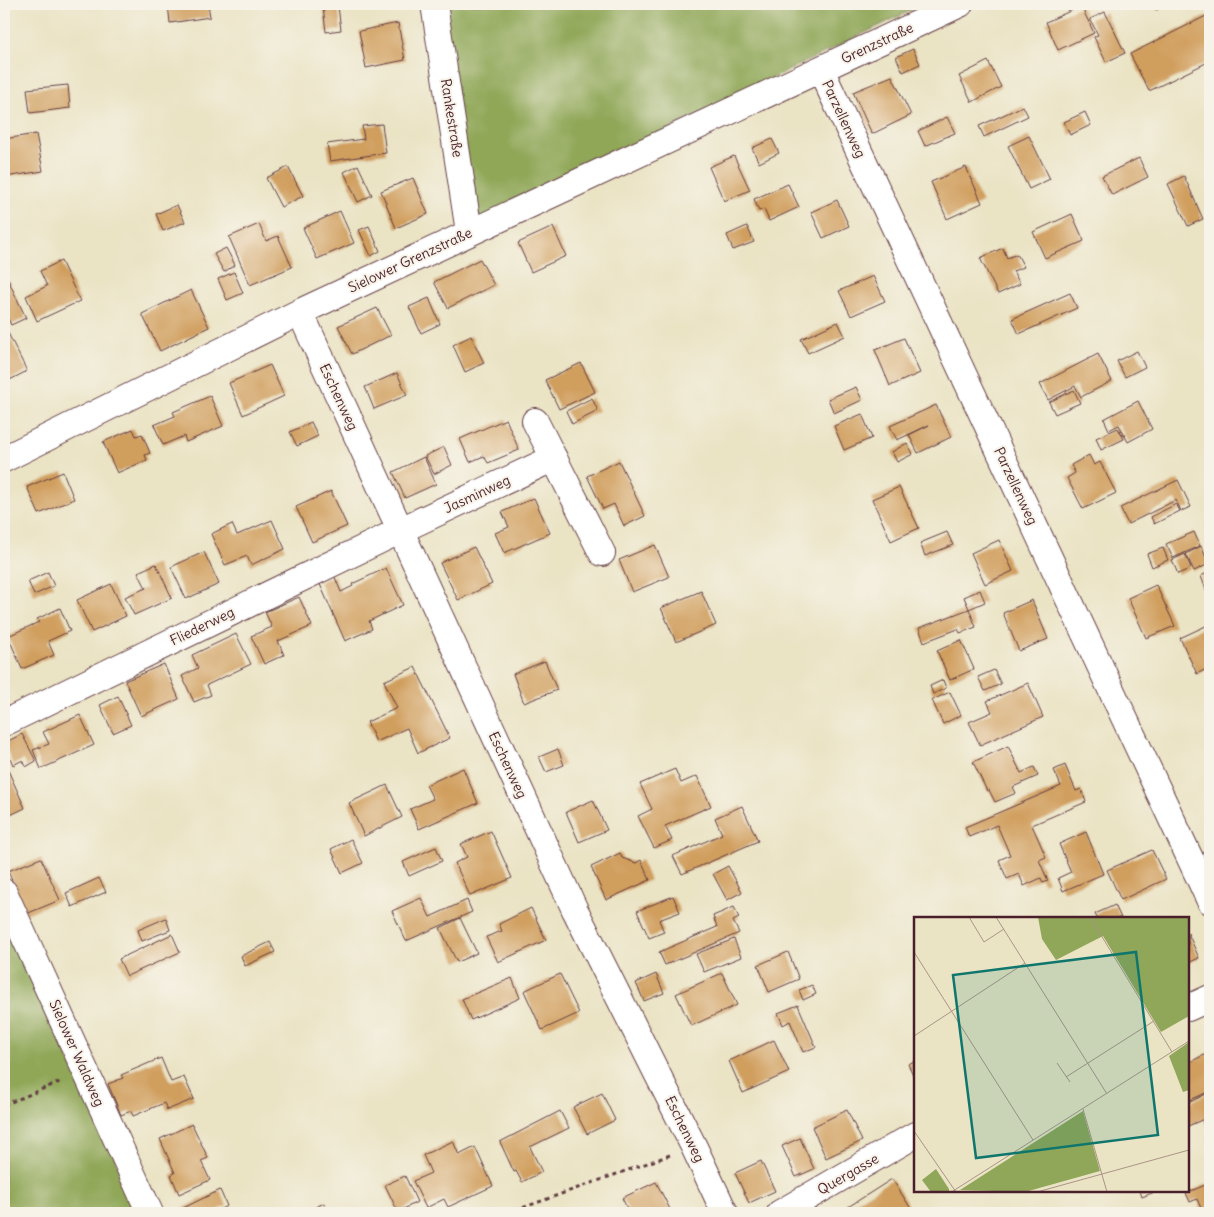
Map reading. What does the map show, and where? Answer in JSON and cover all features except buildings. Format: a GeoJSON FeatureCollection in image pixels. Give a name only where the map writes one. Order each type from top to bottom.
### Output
{"type":"FeatureCollection","features":[{"type":"Feature","properties":{"kind":"street","name":"Rankestraße"},"geometry":{"type":"LineString","coordinates":[[434,4],[469,232]]}},
{"type":"Feature","properties":{"kind":"street","name":"Grenzstraße"},"geometry":{"type":"LineString","coordinates":[[821,70],[960,4]]}},
{"type":"Feature","properties":{"kind":"street","name":"Sielower Grenzstraße"},"geometry":{"type":"LineString","coordinates":[[4,459],[300,312],[821,70]]}},
{"type":"Feature","properties":{"kind":"street","name":"Parzellenweg"},"geometry":{"type":"LineString","coordinates":[[821,70],[1210,901]]}},
{"type":"Feature","properties":{"kind":"street","name":"Eschenweg"},"geometry":{"type":"LineString","coordinates":[[300,312],[575,910],[725,1213]]}},
{"type":"Feature","properties":{"kind":"street"},"geometry":{"type":"LineString","coordinates":[[535,421],[602,553]]}},
{"type":"Feature","properties":{"kind":"street","name":"Jasminweg"},"geometry":{"type":"LineString","coordinates":[[401,530],[554,458]]}},
{"type":"Feature","properties":{"kind":"street","name":"Fliederweg"},"geometry":{"type":"LineString","coordinates":[[4,722],[401,530]]}},
{"type":"Feature","properties":{"kind":"street","name":"Sielower Waldweg"},"geometry":{"type":"LineString","coordinates":[[4,892],[150,1213]]}},
{"type":"Feature","properties":{"kind":"street"},"geometry":{"type":"LineString","coordinates":[[1189,1008],[1210,998]]}},
{"type":"Feature","properties":{"kind":"street","name":"Quergasse"},"geometry":{"type":"LineString","coordinates":[[780,1213],[914,1136]]}},
{"type":"Feature","properties":{"kind":"path"},"geometry":{"type":"LineString","coordinates":[[4,1104],[86,1072]]}},
{"type":"Feature","properties":{"kind":"path"},"geometry":{"type":"LineString","coordinates":[[508,1213],[694,1147]]}},
{"type":"Feature","properties":{"kind":"green space"},"geometry":{"type":"Polygon","coordinates":[[[440,4],[924,4],[475,224],[440,4]]]}},
{"type":"Feature","properties":{"kind":"green space"},"geometry":{"type":"Polygon","coordinates":[[[4,918],[141,1213],[4,1213],[4,918]]]}}]}
